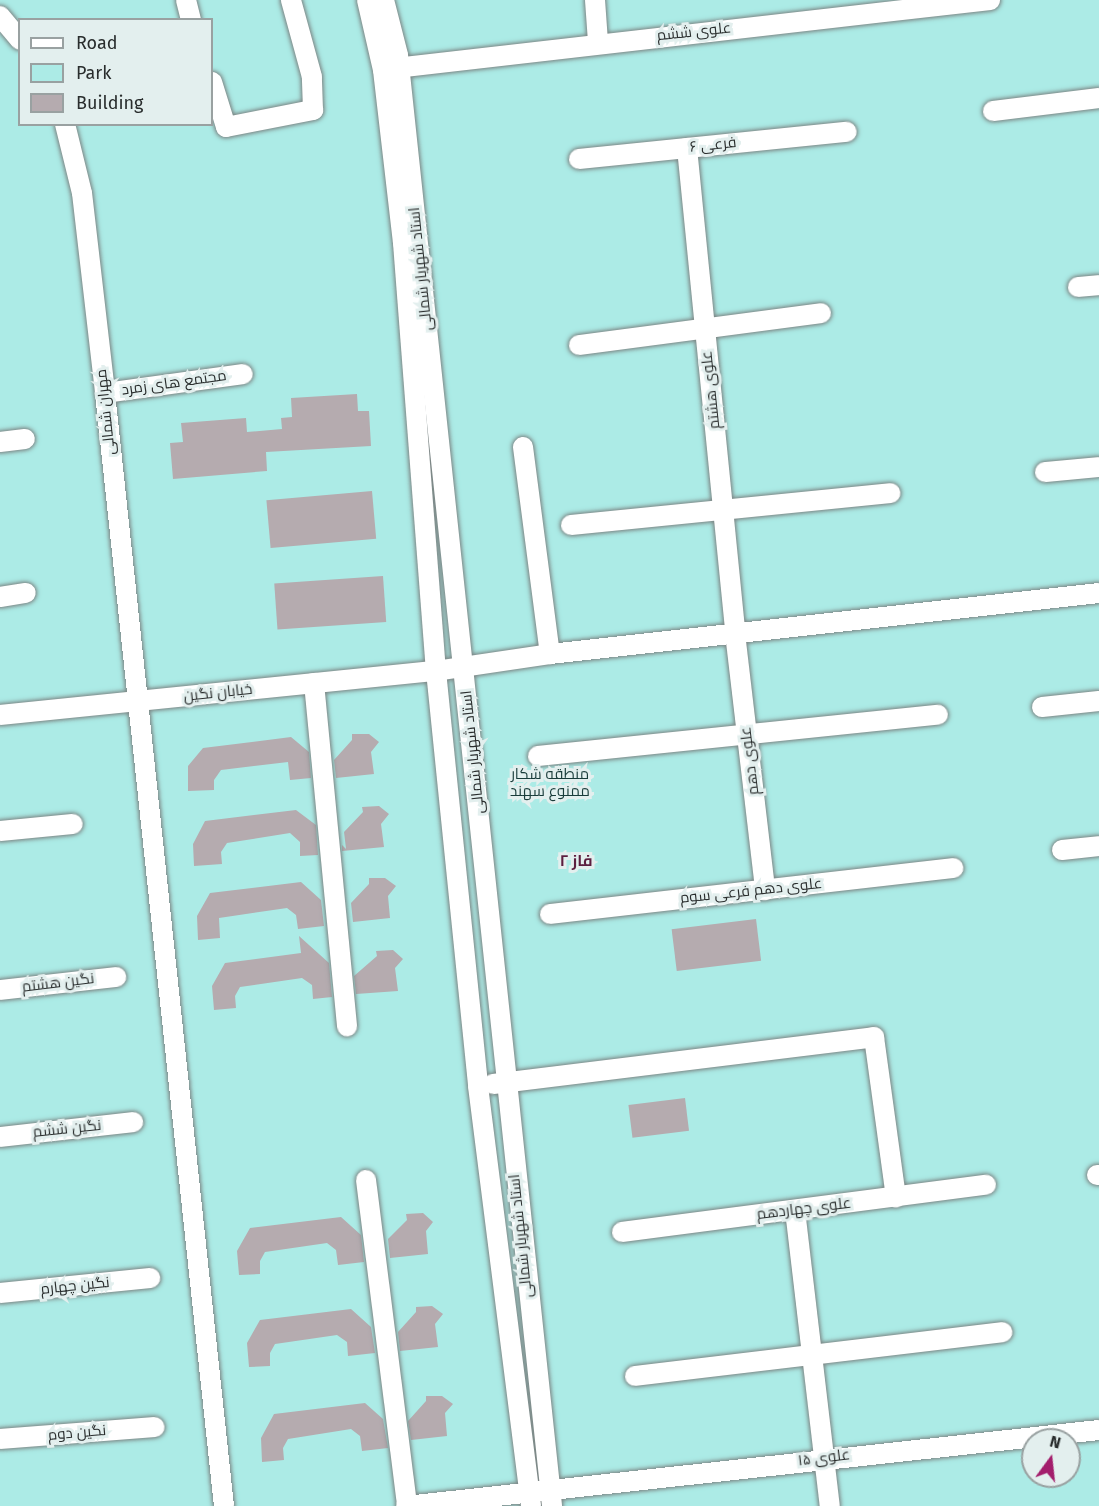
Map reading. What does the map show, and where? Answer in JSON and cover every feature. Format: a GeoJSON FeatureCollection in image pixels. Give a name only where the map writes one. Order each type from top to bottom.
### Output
{"type":"FeatureCollection","features":[{"type":"Feature","properties":{"kind":"street"},"geometry":{"type":"LineString","coordinates":[[186,0],[190,18]]}},
{"type":"Feature","properties":{"kind":"street"},"geometry":{"type":"LineString","coordinates":[[213,85],[226,127],[313,110],[312,77],[291,0]]}},
{"type":"Feature","properties":{"kind":"street","name":"استاد شهریار شمالی"},"geometry":{"type":"LineString","coordinates":[[367,0],[391,69],[436,670],[478,1086],[530,1500]]}},
{"type":"Feature","properties":{"kind":"street","name":"استاد شهریار شمالی"},"geometry":{"type":"LineString","coordinates":[[384,0],[464,666],[505,1083],[551,1499]]}},
{"type":"Feature","properties":{"kind":"street"},"geometry":{"type":"LineString","coordinates":[[595,0],[598,42]]}},
{"type":"Feature","properties":{"kind":"street","name":"علوی ششم"},"geometry":{"type":"LineString","coordinates":[[391,69],[598,42],[963,1],[990,0]]}},
{"type":"Feature","properties":{"kind":"street"},"geometry":{"type":"LineString","coordinates":[[0,16],[18,38]]}},
{"type":"Feature","properties":{"kind":"street"},"geometry":{"type":"LineString","coordinates":[[993,111],[1099,98]]}},
{"type":"Feature","properties":{"kind":"street","name":"مهران شمالی"},"geometry":{"type":"LineString","coordinates":[[65,126],[81,193],[105,393],[136,701],[224,1506]]}},
{"type":"Feature","properties":{"kind":"street","name":"فرعی ۶"},"geometry":{"type":"LineString","coordinates":[[579,159],[847,132]]}},
{"type":"Feature","properties":{"kind":"street","name":"علوی هشتم"},"geometry":{"type":"LineString","coordinates":[[687,148],[735,633]]}},
{"type":"Feature","properties":{"kind":"street"},"geometry":{"type":"LineString","coordinates":[[1078,287],[1099,285]]}},
{"type":"Feature","properties":{"kind":"street"},"geometry":{"type":"LineString","coordinates":[[579,345],[821,313]]}},
{"type":"Feature","properties":{"kind":"street","name":"مجتمع های زمرد"},"geometry":{"type":"LineString","coordinates":[[105,393],[243,374]]}},
{"type":"Feature","properties":{"kind":"street"},"geometry":{"type":"LineString","coordinates":[[0,442],[25,439]]}},
{"type":"Feature","properties":{"kind":"street"},"geometry":{"type":"LineString","coordinates":[[523,447],[550,654]]}},
{"type":"Feature","properties":{"kind":"street"},"geometry":{"type":"LineString","coordinates":[[1045,472],[1099,467]]}},
{"type":"Feature","properties":{"kind":"street"},"geometry":{"type":"LineString","coordinates":[[571,525],[890,493]]}},
{"type":"Feature","properties":{"kind":"street","name":"خیابان نگین"},"geometry":{"type":"LineString","coordinates":[[0,715],[436,670],[550,654],[1099,593]]}},
{"type":"Feature","properties":{"kind":"street"},"geometry":{"type":"LineString","coordinates":[[0,597],[26,594]]}},
{"type":"Feature","properties":{"kind":"street","name":"علوی دهم"},"geometry":{"type":"LineString","coordinates":[[735,633],[765,890]]}},
{"type":"Feature","properties":{"kind":"street"},"geometry":{"type":"LineString","coordinates":[[314,683],[347,1026]]}},
{"type":"Feature","properties":{"kind":"street"},"geometry":{"type":"LineString","coordinates":[[1041,707],[1099,701]]}},
{"type":"Feature","properties":{"kind":"street"},"geometry":{"type":"LineString","coordinates":[[538,756],[938,715]]}},
{"type":"Feature","properties":{"kind":"street"},"geometry":{"type":"LineString","coordinates":[[0,831],[73,824]]}},
{"type":"Feature","properties":{"kind":"street"},"geometry":{"type":"LineString","coordinates":[[1062,850],[1099,846]]}},
{"type":"Feature","properties":{"kind":"street","name":"علوی دهم فرعی سوم"},"geometry":{"type":"LineString","coordinates":[[550,914],[953,868]]}},
{"type":"Feature","properties":{"kind":"street","name":"نگین هشتم"},"geometry":{"type":"LineString","coordinates":[[0,990],[116,976]]}},
{"type":"Feature","properties":{"kind":"street"},"geometry":{"type":"LineString","coordinates":[[478,1086],[874,1037],[896,1197]]}},
{"type":"Feature","properties":{"kind":"street","name":"نگین ششم"},"geometry":{"type":"LineString","coordinates":[[0,1137],[134,1122]]}},
{"type":"Feature","properties":{"kind":"street"},"geometry":{"type":"LineString","coordinates":[[366,1180],[407,1506]]}},
{"type":"Feature","properties":{"kind":"street","name":"علوی چهاردهم"},"geometry":{"type":"LineString","coordinates":[[622,1232],[986,1185]]}},
{"type":"Feature","properties":{"kind":"street"},"geometry":{"type":"LineString","coordinates":[[795,1210],[830,1506]]}},
{"type":"Feature","properties":{"kind":"street","name":"نگین چهارم"},"geometry":{"type":"LineString","coordinates":[[0,1293],[150,1278]]}},
{"type":"Feature","properties":{"kind":"street"},"geometry":{"type":"LineString","coordinates":[[635,1376],[1002,1332]]}},
{"type":"Feature","properties":{"kind":"street","name":"نگین دوم"},"geometry":{"type":"LineString","coordinates":[[0,1439],[155,1427]]}},
{"type":"Feature","properties":{"kind":"street","name":"علوی ۱۵"},"geometry":{"type":"LineString","coordinates":[[407,1506],[551,1499],[824,1458],[1099,1430]]}},
{"type":"Feature","properties":{"kind":"green space","name":"منطقه شکار ممنوع سهند"},"geometry":{"type":"Polygon","coordinates":[[[0,0],[1099,0],[1099,1506],[0,1506],[0,0]]]}},
{"type":"Feature","properties":{"kind":"building"},"geometry":{"type":"Polygon","coordinates":[[[357,394],[358,411],[369,411],[371,446],[266,452],[267,471],[173,479],[170,443],[183,442],[181,423],[246,418],[247,432],[282,429],[281,418],[292,417],[291,398],[357,394]]]}},
{"type":"Feature","properties":{"kind":"building"},"geometry":{"type":"Polygon","coordinates":[[[372,491],[376,539],[271,548],[266,500],[372,491]]]}},
{"type":"Feature","properties":{"kind":"building"},"geometry":{"type":"Polygon","coordinates":[[[383,576],[386,622],[277,629],[274,584],[383,576]]]}},
{"type":"Feature","properties":{"kind":"building"},"geometry":{"type":"Polygon","coordinates":[[[352,734],[369,734],[379,742],[371,752],[374,774],[336,778],[334,760],[352,740],[352,734]]]}},
{"type":"Feature","properties":{"kind":"building"},"geometry":{"type":"Polygon","coordinates":[[[291,737],[309,752],[311,778],[290,780],[288,762],[221,770],[214,780],[214,790],[188,791],[188,766],[203,748],[291,737]]]}},
{"type":"Feature","properties":{"kind":"building"},"geometry":{"type":"Polygon","coordinates":[[[379,806],[389,814],[381,824],[384,847],[342,851],[342,845],[346,849],[344,832],[363,812],[362,807],[379,806]]]}},
{"type":"Feature","properties":{"kind":"building"},"geometry":{"type":"Polygon","coordinates":[[[296,810],[316,825],[318,855],[300,856],[300,842],[290,833],[227,843],[221,852],[222,864],[194,866],[193,844],[205,821],[296,810]]]}},
{"type":"Feature","properties":{"kind":"building"},"geometry":{"type":"Polygon","coordinates":[[[369,878],[385,878],[396,886],[388,896],[390,918],[353,922],[351,903],[369,884],[369,878]]]}},
{"type":"Feature","properties":{"kind":"building"},"geometry":{"type":"Polygon","coordinates":[[[301,882],[321,900],[324,926],[298,929],[296,915],[287,908],[219,918],[220,938],[198,940],[197,916],[210,893],[301,882]]]}},
{"type":"Feature","properties":{"kind":"building"},"geometry":{"type":"Polygon","coordinates":[[[756,919],[761,961],[677,971],[672,929],[756,919]]]}},
{"type":"Feature","properties":{"kind":"building"},"geometry":{"type":"Polygon","coordinates":[[[299,936],[329,963],[332,997],[313,999],[312,985],[302,978],[240,987],[235,996],[236,1008],[214,1010],[212,986],[225,963],[301,953],[299,936]]]}},
{"type":"Feature","properties":{"kind":"building"},"geometry":{"type":"Polygon","coordinates":[[[393,950],[403,959],[395,968],[398,991],[356,994],[354,976],[377,956],[376,951],[393,950]]]}},
{"type":"Feature","properties":{"kind":"building"},"geometry":{"type":"Polygon","coordinates":[[[685,1098],[689,1131],[632,1138],[628,1105],[685,1098]]]}},
{"type":"Feature","properties":{"kind":"building"},"geometry":{"type":"Polygon","coordinates":[[[423,1213],[433,1222],[426,1231],[428,1254],[390,1258],[388,1239],[407,1220],[406,1214],[423,1213]]]}},
{"type":"Feature","properties":{"kind":"building"},"geometry":{"type":"Polygon","coordinates":[[[341,1217],[361,1235],[364,1262],[338,1265],[336,1250],[327,1243],[265,1252],[260,1261],[260,1274],[239,1275],[237,1251],[250,1228],[341,1217]]]}},
{"type":"Feature","properties":{"kind":"building"},"geometry":{"type":"Polygon","coordinates":[[[432,1306],[443,1314],[435,1324],[438,1347],[400,1351],[398,1332],[416,1312],[416,1307],[432,1306]]]}},
{"type":"Feature","properties":{"kind":"building"},"geometry":{"type":"Polygon","coordinates":[[[351,1309],[371,1327],[375,1353],[348,1356],[347,1342],[337,1335],[275,1344],[270,1353],[270,1366],[249,1367],[247,1343],[260,1320],[351,1309]]]}},
{"type":"Feature","properties":{"kind":"building"},"geometry":{"type":"Polygon","coordinates":[[[426,1396],[442,1396],[453,1404],[445,1413],[447,1436],[411,1440],[408,1421],[426,1401],[426,1396]]]}},
{"type":"Feature","properties":{"kind":"building"},"geometry":{"type":"Polygon","coordinates":[[[365,1403],[383,1419],[388,1448],[362,1451],[360,1436],[351,1429],[288,1439],[283,1448],[284,1460],[262,1462],[261,1438],[274,1414],[365,1403]]]}},
{"type":"Feature","properties":{"kind":"district","name":"فاز ۲"},"geometry":{"type":"Point","coordinates":[576,861]}}]}
